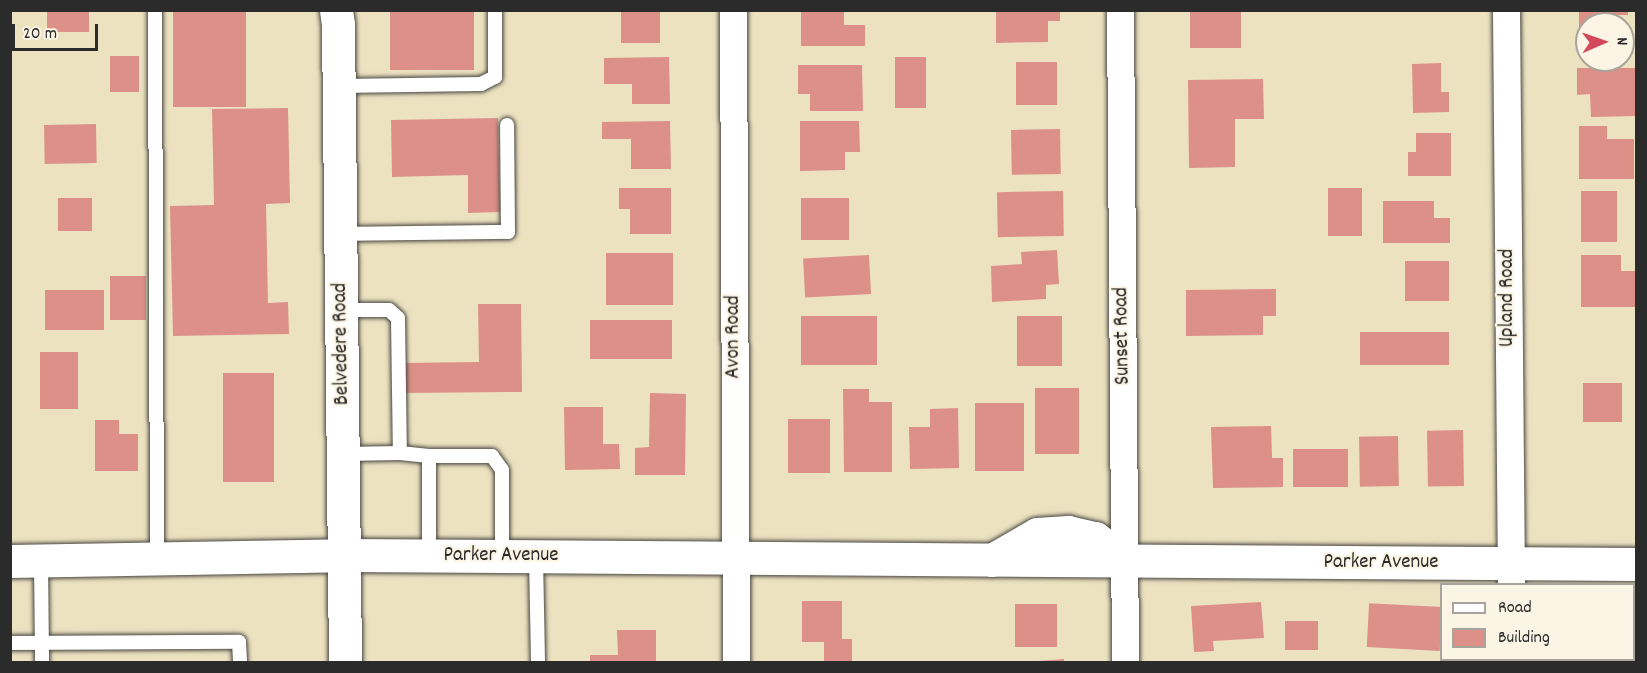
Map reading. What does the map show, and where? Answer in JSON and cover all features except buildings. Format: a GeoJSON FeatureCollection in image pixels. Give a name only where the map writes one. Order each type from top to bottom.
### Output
{"type":"FeatureCollection","features":[{"type":"Feature","properties":{"kind":"street","name":"Avon Road"},"geometry":{"type":"LineString","coordinates":[[733,10],[736,663]]}},
{"type":"Feature","properties":{"kind":"street","name":"Sunset Road"},"geometry":{"type":"LineString","coordinates":[[1120,10],[1125,663]]}},
{"type":"Feature","properties":{"kind":"street","name":"Upland Road"},"geometry":{"type":"LineString","coordinates":[[1506,10],[1511,574]]}},
{"type":"Feature","properties":{"kind":"street","name":"Belvedere Road"},"geometry":{"type":"LineString","coordinates":[[338,15],[345,663]]}},
{"type":"Feature","properties":{"kind":"street","name":"Parker Avenue"},"geometry":{"type":"LineString","coordinates":[[26,561],[344,555],[992,560],[1037,534],[1068,532],[1095,538],[1125,561],[1511,574],[1636,564]]}},
{"type":"Feature","properties":{"kind":"lane"},"geometry":{"type":"LineString","coordinates":[[155,10],[157,558]]}},
{"type":"Feature","properties":{"kind":"lane"},"geometry":{"type":"LineString","coordinates":[[339,86],[481,84],[495,77],[495,10]]}},
{"type":"Feature","properties":{"kind":"lane"},"geometry":{"type":"LineString","coordinates":[[341,234],[508,232],[507,125]]}},
{"type":"Feature","properties":{"kind":"lane"},"geometry":{"type":"LineString","coordinates":[[342,309],[389,310],[398,318],[400,453]]}},
{"type":"Feature","properties":{"kind":"lane"},"geometry":{"type":"LineString","coordinates":[[343,453],[492,456],[499,462],[502,470],[502,556]]}},
{"type":"Feature","properties":{"kind":"lane"},"geometry":{"type":"LineString","coordinates":[[429,456],[429,555]]}},
{"type":"Feature","properties":{"kind":"lane"},"geometry":{"type":"LineString","coordinates":[[536,556],[538,663]]}},
{"type":"Feature","properties":{"kind":"lane"},"geometry":{"type":"LineString","coordinates":[[26,561],[41,644],[42,663]]}},
{"type":"Feature","properties":{"kind":"lane"},"geometry":{"type":"LineString","coordinates":[[10,643],[239,642],[240,663]]}}]}
